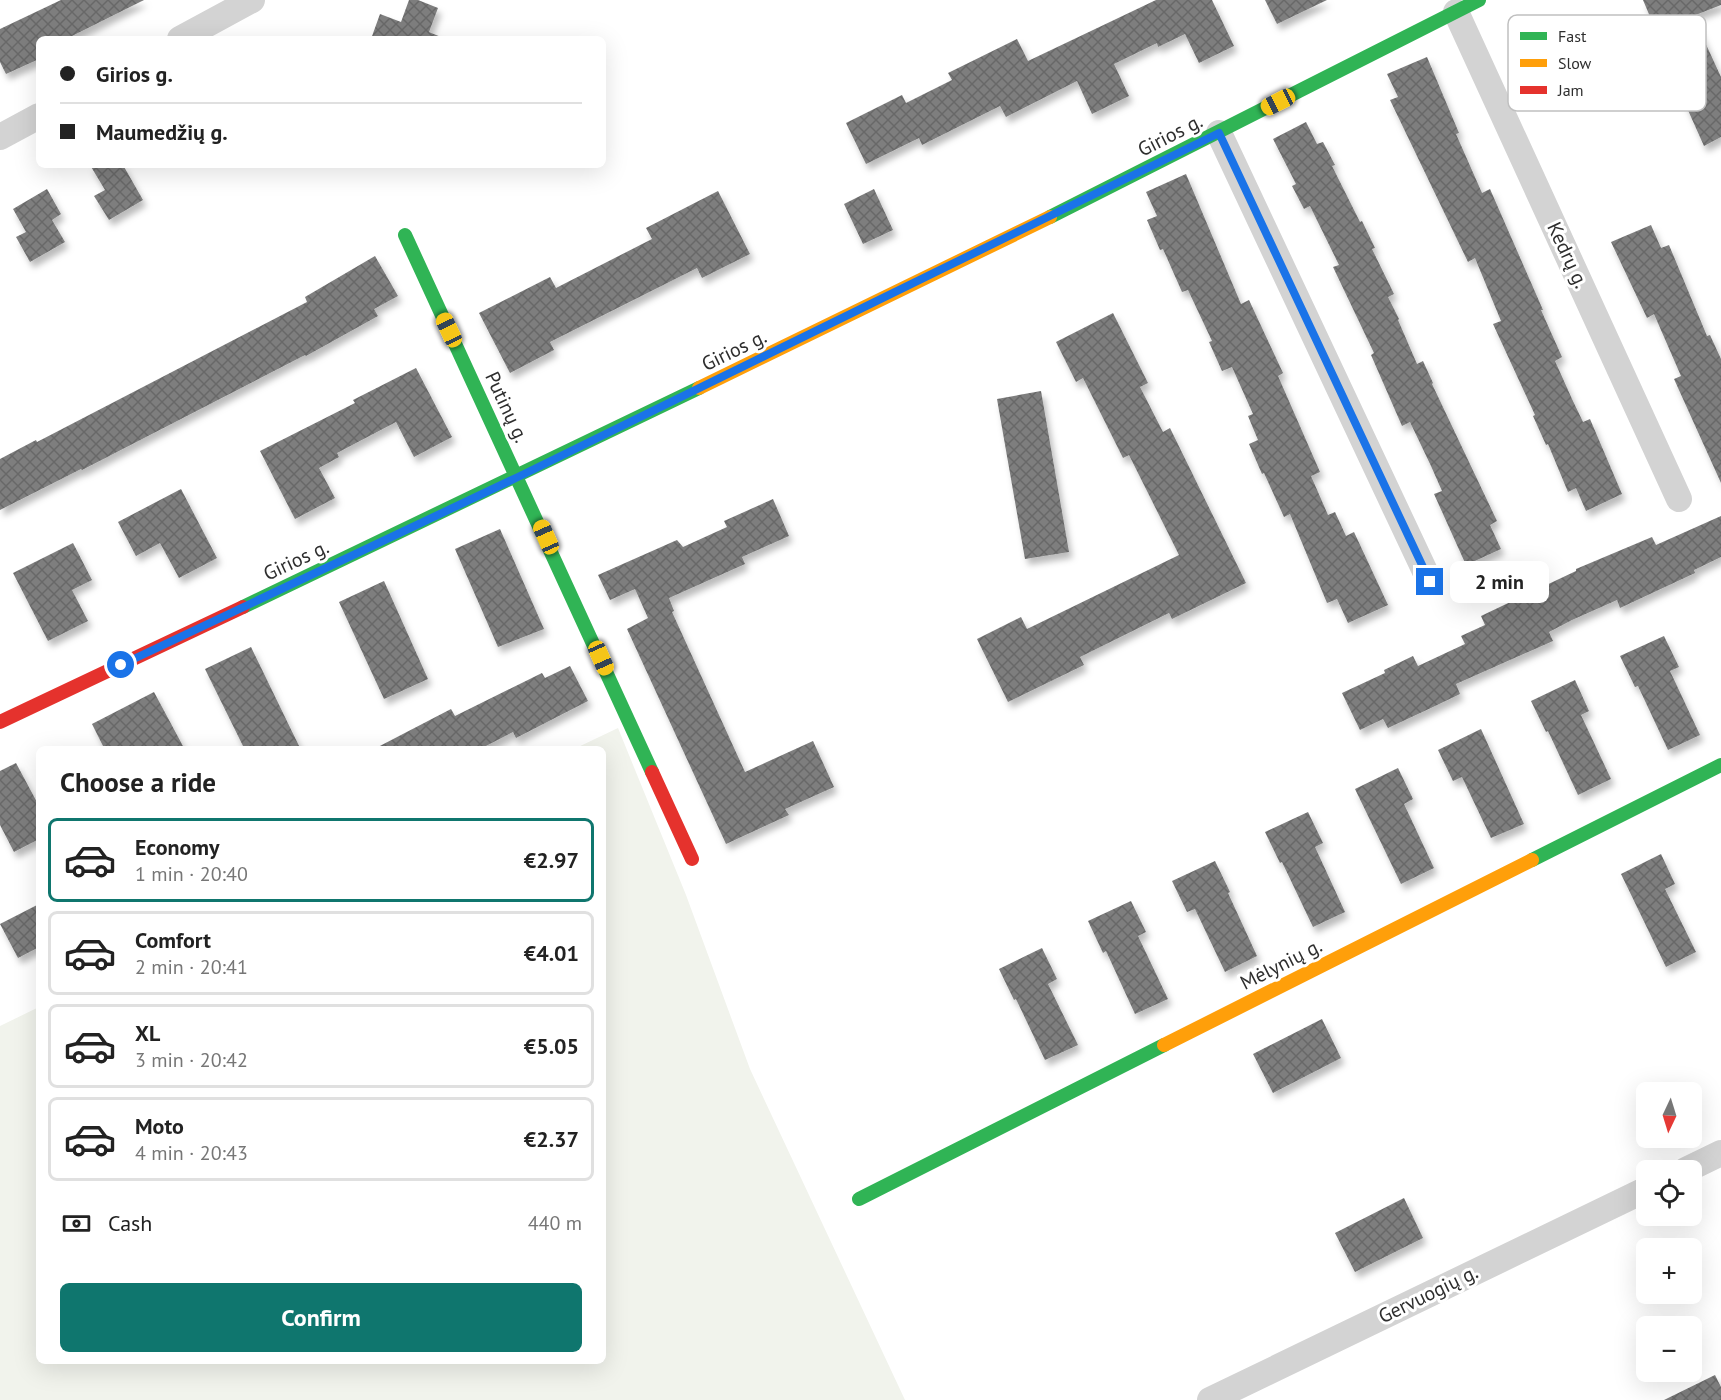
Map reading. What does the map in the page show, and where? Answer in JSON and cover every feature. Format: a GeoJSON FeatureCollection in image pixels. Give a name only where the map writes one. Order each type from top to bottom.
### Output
{"type":"FeatureCollection","features":[{"type":"Feature","properties":{"kind":"street"},"geometry":{"type":"LineString","coordinates":[[186,36],[252,0]]}},
{"type":"Feature","properties":{"kind":"street","name":"Girios g."},"geometry":{"type":"LineString","coordinates":[[0,722],[518,477],[1219,133],[1479,0]]}},
{"type":"Feature","properties":{"kind":"street","name":"Kedrų g."},"geometry":{"type":"LineString","coordinates":[[1456,12],[1679,499]]}},
{"type":"Feature","properties":{"kind":"street"},"geometry":{"type":"LineString","coordinates":[[0,137],[36,118]]}},
{"type":"Feature","properties":{"kind":"street"},"geometry":{"type":"LineString","coordinates":[[1219,133],[1430,582]]}},
{"type":"Feature","properties":{"kind":"street","name":"Putinų g."},"geometry":{"type":"LineString","coordinates":[[405,235],[692,859]]}},
{"type":"Feature","properties":{"kind":"street","name":"Mėlynių g."},"geometry":{"type":"LineString","coordinates":[[859,1199],[1721,765]]}},
{"type":"Feature","properties":{"kind":"street"},"geometry":{"type":"LineString","coordinates":[[1702,1162],[1721,1153]]}},
{"type":"Feature","properties":{"kind":"street","name":"Gervuogių g."},"geometry":{"type":"LineString","coordinates":[[1210,1400],[1636,1194]]}},
{"type":"Feature","properties":{"kind":"shaded area"},"geometry":{"type":"Polygon","coordinates":[[[618,728],[686,895],[750,1069],[905,1400],[0,1400],[0,1026],[36,1008],[36,1364],[606,1364],[606,746],[580,746],[618,728]]]}},
{"type":"Feature","properties":{"kind":"building"},"geometry":{"type":"Polygon","coordinates":[[[61,0],[144,0],[72,36],[36,36],[36,60],[6,74],[0,62],[0,29],[61,0]]]}},
{"type":"Feature","properties":{"kind":"building"},"geometry":{"type":"Polygon","coordinates":[[[409,0],[418,0],[438,8],[429,32],[439,36],[372,36],[380,14],[401,22],[409,0]]]}},
{"type":"Feature","properties":{"kind":"building"},"geometry":{"type":"Polygon","coordinates":[[[1156,0],[1212,0],[1234,46],[1199,63],[1185,34],[1158,47],[1157,43],[1114,64],[1129,96],[1092,114],[1077,81],[1006,117],[1000,106],[922,145],[919,138],[866,164],[846,123],[902,95],[906,103],[952,80],[948,73],[1017,39],[1028,61],[1156,0]]]}},
{"type":"Feature","properties":{"kind":"building"},"geometry":{"type":"Polygon","coordinates":[[[1265,0],[1327,0],[1277,24],[1265,0]]]}},
{"type":"Feature","properties":{"kind":"building"},"geometry":{"type":"Polygon","coordinates":[[[1643,0],[1721,0],[1721,5],[1696,15],[1649,15],[1643,0]]]}},
{"type":"Feature","properties":{"kind":"building"},"geometry":{"type":"Polygon","coordinates":[[[1706,44],[1721,77],[1721,137],[1704,146],[1688,111],[1706,111],[1706,44]]]}},
{"type":"Feature","properties":{"kind":"building"},"geometry":{"type":"Polygon","coordinates":[[[1427,57],[1459,133],[1456,134],[1482,193],[1490,189],[1543,310],[1541,310],[1562,357],[1555,361],[1583,422],[1590,419],[1622,494],[1586,511],[1576,488],[1568,492],[1548,444],[1546,445],[1533,416],[1535,415],[1493,324],[1501,321],[1475,258],[1468,262],[1390,100],[1398,97],[1387,74],[1427,57]]]}},
{"type":"Feature","properties":{"kind":"building"},"geometry":{"type":"Polygon","coordinates":[[[1306,122],[1317,144],[1323,142],[1335,165],[1332,166],[1375,248],[1372,249],[1394,294],[1388,297],[1417,364],[1423,361],[1497,521],[1490,525],[1501,549],[1466,565],[1434,494],[1442,491],[1431,466],[1410,422],[1402,426],[1371,355],[1374,353],[1333,267],[1339,265],[1310,206],[1304,209],[1292,186],[1296,184],[1273,139],[1306,122]]]}},
{"type":"Feature","properties":{"kind":"building"},"geometry":{"type":"Polygon","coordinates":[[[92,168],[125,168],[143,200],[109,220],[94,196],[105,190],[92,168]]]}},
{"type":"Feature","properties":{"kind":"building"},"geometry":{"type":"Polygon","coordinates":[[[1186,174],[1241,304],[1249,300],[1283,373],[1278,376],[1320,472],[1311,476],[1328,515],[1335,512],[1346,536],[1354,532],[1388,605],[1348,623],[1337,599],[1327,603],[1290,514],[1284,517],[1264,473],[1262,474],[1249,444],[1258,440],[1248,416],[1253,414],[1232,367],[1222,371],[1209,342],[1212,341],[1188,290],[1182,292],[1147,220],[1157,216],[1146,192],[1186,174]]]}},
{"type":"Feature","properties":{"kind":"building"},"geometry":{"type":"Polygon","coordinates":[[[47,189],[61,214],[52,220],[65,242],[30,262],[16,237],[26,232],[13,209],[47,189]]]}},
{"type":"Feature","properties":{"kind":"building"},"geometry":{"type":"Polygon","coordinates":[[[874,189],[893,230],[863,244],[844,204],[874,189]]]}},
{"type":"Feature","properties":{"kind":"building"},"geometry":{"type":"Polygon","coordinates":[[[718,191],[750,254],[702,278],[697,268],[550,342],[554,350],[510,373],[479,313],[550,277],[556,288],[652,239],[646,228],[718,191]]]}},
{"type":"Feature","properties":{"kind":"building"},"geometry":{"type":"Polygon","coordinates":[[[1651,225],[1661,248],[1669,245],[1707,336],[1710,335],[1721,359],[1721,483],[1674,379],[1681,376],[1654,314],[1647,318],[1611,242],[1651,225]]]}},
{"type":"Feature","properties":{"kind":"building"},"geometry":{"type":"Polygon","coordinates":[[[375,256],[398,296],[374,309],[378,316],[306,356],[0,510],[0,459],[307,302],[305,297],[375,256]]]}},
{"type":"Feature","properties":{"kind":"building"},"geometry":{"type":"Polygon","coordinates":[[[1113,313],[1148,383],[1140,387],[1163,432],[1170,428],[1246,583],[1172,619],[1169,613],[1080,657],[1084,665],[1008,702],[977,639],[1021,617],[1027,629],[1179,555],[1129,455],[1123,458],[1083,378],[1076,382],[1056,342],[1113,313]]]}},
{"type":"Feature","properties":{"kind":"building"},"geometry":{"type":"Polygon","coordinates":[[[416,368],[452,437],[414,457],[396,422],[337,453],[339,457],[319,468],[335,498],[295,519],[260,451],[355,403],[353,400],[416,368]]]}},
{"type":"Feature","properties":{"kind":"building"},"geometry":{"type":"Polygon","coordinates":[[[1041,391],[1069,552],[1025,559],[997,399],[1041,391]]]}},
{"type":"Feature","properties":{"kind":"building"},"geometry":{"type":"Polygon","coordinates":[[[181,489],[217,558],[179,578],[160,543],[136,556],[118,522],[181,489]]]}},
{"type":"Feature","properties":{"kind":"building"},"geometry":{"type":"Polygon","coordinates":[[[773,499],[789,536],[742,557],[745,564],[669,598],[674,611],[672,612],[745,772],[813,741],[834,787],[785,809],[789,815],[726,844],[627,629],[648,618],[635,589],[610,600],[598,575],[677,540],[683,547],[727,527],[724,521],[773,499]]]}},
{"type":"Feature","properties":{"kind":"building"},"geometry":{"type":"Polygon","coordinates":[[[1721,516],[1721,557],[1694,570],[1695,573],[1620,608],[1617,600],[1572,620],[1549,632],[1553,641],[1456,684],[1460,694],[1433,707],[1388,728],[1383,719],[1360,730],[1342,693],[1385,673],[1384,670],[1413,656],[1418,666],[1465,644],[1461,636],[1485,625],[1481,616],[1576,569],[1652,537],[1656,545],[1721,516]]]}},
{"type":"Feature","properties":{"kind":"building"},"geometry":{"type":"Polygon","coordinates":[[[500,529],[544,629],[498,647],[455,549],[500,529]]]}},
{"type":"Feature","properties":{"kind":"building"},"geometry":{"type":"Polygon","coordinates":[[[73,543],[92,580],[72,590],[88,621],[48,641],[13,573],[73,543]]]}},
{"type":"Feature","properties":{"kind":"building"},"geometry":{"type":"Polygon","coordinates":[[[384,581],[428,679],[384,699],[339,602],[384,581]]]}},
{"type":"Feature","properties":{"kind":"building"},"geometry":{"type":"Polygon","coordinates":[[[1664,636],[1679,667],[1670,671],[1700,735],[1668,750],[1638,686],[1635,687],[1620,656],[1664,636]]]}},
{"type":"Feature","properties":{"kind":"building"},"geometry":{"type":"Polygon","coordinates":[[[251,647],[299,746],[243,746],[205,669],[251,647]]]}},
{"type":"Feature","properties":{"kind":"building"},"geometry":{"type":"Polygon","coordinates":[[[570,666],[588,701],[516,738],[513,732],[486,746],[380,746],[451,709],[455,716],[542,673],[545,678],[570,666]]]}},
{"type":"Feature","properties":{"kind":"building"},"geometry":{"type":"Polygon","coordinates":[[[1575,680],[1589,711],[1581,715],[1611,779],[1578,795],[1531,701],[1575,680]]]}},
{"type":"Feature","properties":{"kind":"building"},"geometry":{"type":"Polygon","coordinates":[[[154,692],[183,746],[103,746],[92,724],[154,692]]]}},
{"type":"Feature","properties":{"kind":"building"},"geometry":{"type":"Polygon","coordinates":[[[1481,729],[1524,824],[1491,838],[1462,777],[1453,781],[1438,750],[1481,729]]]}},
{"type":"Feature","properties":{"kind":"building"},"geometry":{"type":"Polygon","coordinates":[[[16,763],[36,800],[36,841],[14,852],[0,825],[0,771],[16,763]]]}},
{"type":"Feature","properties":{"kind":"building"},"geometry":{"type":"Polygon","coordinates":[[[1398,768],[1413,799],[1404,804],[1434,868],[1401,884],[1355,789],[1398,768]]]}},
{"type":"Feature","properties":{"kind":"building"},"geometry":{"type":"Polygon","coordinates":[[[1308,812],[1323,843],[1315,847],[1345,912],[1313,927],[1265,832],[1308,812]]]}},
{"type":"Feature","properties":{"kind":"building"},"geometry":{"type":"Polygon","coordinates":[[[1661,854],[1675,884],[1665,889],[1696,952],[1666,967],[1621,874],[1661,854]]]}},
{"type":"Feature","properties":{"kind":"building"},"geometry":{"type":"Polygon","coordinates":[[[1215,861],[1257,956],[1225,972],[1195,909],[1187,912],[1172,881],[1215,861]]]}},
{"type":"Feature","properties":{"kind":"building"},"geometry":{"type":"Polygon","coordinates":[[[1131,901],[1146,932],[1138,936],[1168,999],[1135,1014],[1106,951],[1103,953],[1088,921],[1131,901]]]}},
{"type":"Feature","properties":{"kind":"building"},"geometry":{"type":"Polygon","coordinates":[[[36,906],[36,949],[18,958],[0,924],[36,906]]]}},
{"type":"Feature","properties":{"kind":"building"},"geometry":{"type":"Polygon","coordinates":[[[1042,948],[1057,979],[1048,984],[1078,1045],[1045,1060],[999,969],[1042,948]]]}},
{"type":"Feature","properties":{"kind":"building"},"geometry":{"type":"Polygon","coordinates":[[[1322,1019],[1341,1058],[1273,1093],[1253,1054],[1322,1019]]]}},
{"type":"Feature","properties":{"kind":"building"},"geometry":{"type":"Polygon","coordinates":[[[1404,1198],[1423,1238],[1355,1272],[1335,1233],[1404,1198]]]}},
{"type":"Feature","properties":{"kind":"building"},"geometry":{"type":"Polygon","coordinates":[[[1715,1375],[1721,1387],[1721,1400],[1664,1400],[1702,1382],[1715,1375]]]}},
{"type":"Feature","properties":{"kind":"traffic: fast"},"geometry":{"type":"LineString","coordinates":[[1050,217],[1479,0]]}},
{"type":"Feature","properties":{"kind":"traffic: fast"},"geometry":{"type":"LineString","coordinates":[[405,235],[652,772]]}},
{"type":"Feature","properties":{"kind":"traffic: fast"},"geometry":{"type":"LineString","coordinates":[[243,607],[699,388]]}},
{"type":"Feature","properties":{"kind":"traffic: fast"},"geometry":{"type":"LineString","coordinates":[[1532,860],[1721,765]]}},
{"type":"Feature","properties":{"kind":"traffic: fast"},"geometry":{"type":"LineString","coordinates":[[859,1199],[1164,1045]]}},
{"type":"Feature","properties":{"kind":"traffic: slow"},"geometry":{"type":"LineString","coordinates":[[699,388],[1050,217]]}},
{"type":"Feature","properties":{"kind":"traffic: slow"},"geometry":{"type":"LineString","coordinates":[[1164,1045],[1532,860]]}},
{"type":"Feature","properties":{"kind":"traffic: jam"},"geometry":{"type":"LineString","coordinates":[[0,722],[243,607]]}},
{"type":"Feature","properties":{"kind":"traffic: jam"},"geometry":{"type":"LineString","coordinates":[[652,772],[692,859]]}},
{"type":"Feature","properties":{"kind":"route"},"geometry":{"type":"LineString","coordinates":[[121,665],[518,477],[1219,133],[1430,582]]}}]}
